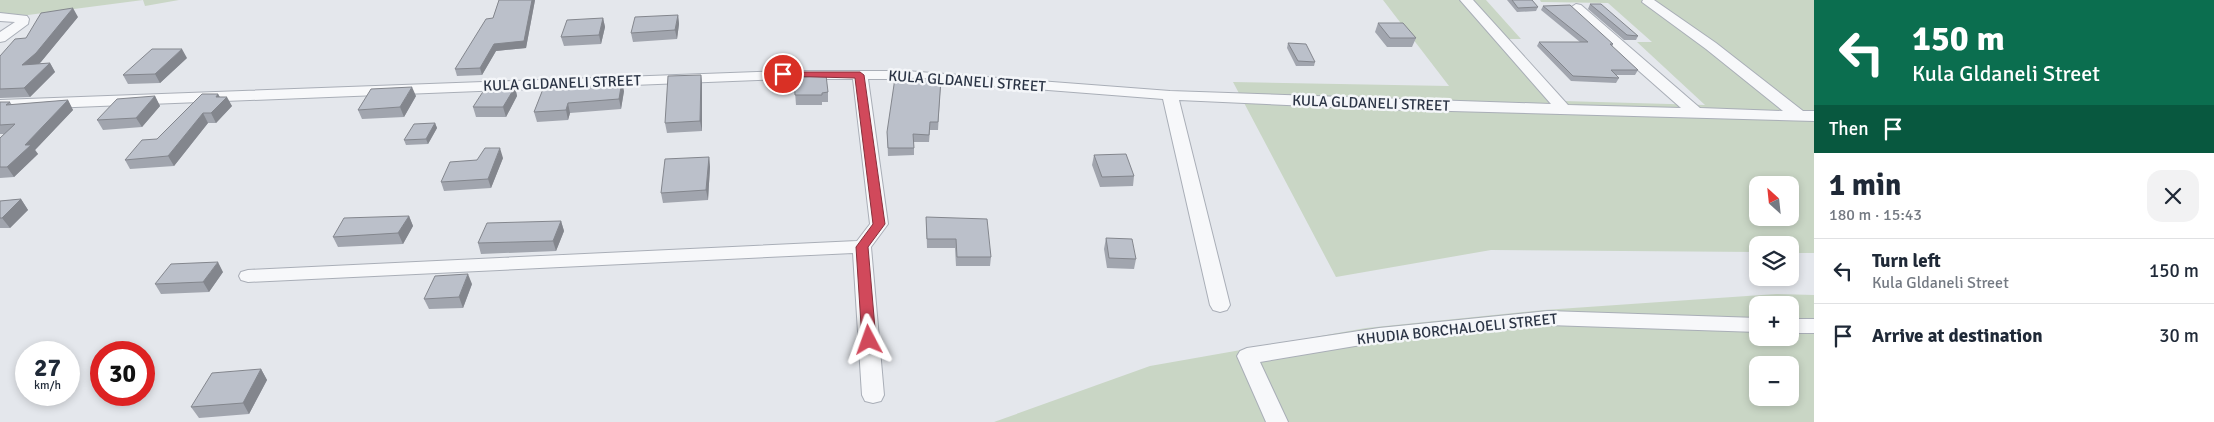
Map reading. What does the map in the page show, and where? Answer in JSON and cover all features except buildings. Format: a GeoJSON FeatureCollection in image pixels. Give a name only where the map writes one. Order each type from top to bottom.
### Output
{"type":"FeatureCollection","features":[{"type":"Feature","properties":{"kind":"street"},"geometry":{"type":"LineString","coordinates":[[1466,0],[1563,108]]}},
{"type":"Feature","properties":{"kind":"street"},"geometry":{"type":"LineString","coordinates":[[1648,2],[1711,46],[1798,115]]}},
{"type":"Feature","properties":{"kind":"street"},"geometry":{"type":"LineString","coordinates":[[1576,8],[1695,112]]}},
{"type":"Feature","properties":{"kind":"street"},"geometry":{"type":"LineString","coordinates":[[0,17],[22,19],[21,24],[0,38]]}},
{"type":"Feature","properties":{"kind":"street","name":"KULA GLDANELI STREET"},"geometry":{"type":"LineString","coordinates":[[0,105],[783,74],[906,75],[1170,95],[1376,104],[1814,116]]}},
{"type":"Feature","properties":{"kind":"street"},"geometry":{"type":"LineString","coordinates":[[860,75],[879,224],[862,247],[873,395]]}},
{"type":"Feature","properties":{"kind":"street"},"geometry":{"type":"LineString","coordinates":[[1170,95],[1220,306]]}},
{"type":"Feature","properties":{"kind":"street"},"geometry":{"type":"LineString","coordinates":[[248,276],[862,247]]}},
{"type":"Feature","properties":{"kind":"street","name":"KHUDIA BORCHALOELI STREET"},"geometry":{"type":"LineString","coordinates":[[1277,422],[1247,356],[1378,335],[1548,318],[1749,325]]}},
{"type":"Feature","properties":{"kind":"street"},"geometry":{"type":"LineString","coordinates":[[1799,326],[1814,326]]}},
{"type":"Feature","properties":{"kind":"green space"},"geometry":{"type":"Polygon","coordinates":[[[0,0],[143,0],[28,15],[0,14],[0,0]]]}},
{"type":"Feature","properties":{"kind":"green space"},"geometry":{"type":"Polygon","coordinates":[[[143,0],[179,0],[145,6],[143,0]]]}},
{"type":"Feature","properties":{"kind":"green space"},"geometry":{"type":"Polygon","coordinates":[[[1383,0],[1486,0],[1521,39],[1508,39],[1563,101],[1705,105],[1637,42],[1652,42],[1608,3],[1541,2],[1540,0],[1814,0],[1814,253],[1799,253],[1799,236],[1749,236],[1749,252],[1491,250],[1336,277],[1233,82],[1449,86],[1383,0]]]}},
{"type":"Feature","properties":{"kind":"green space"},"geometry":{"type":"Polygon","coordinates":[[[1776,294],[1814,295],[1814,422],[994,422],[1150,366],[1366,328],[1544,310],[1776,294]]]}},
{"type":"Feature","properties":{"kind":"route"},"geometry":{"type":"LineString","coordinates":[[783,74],[860,75],[879,224],[862,247],[869,340]]}}]}
